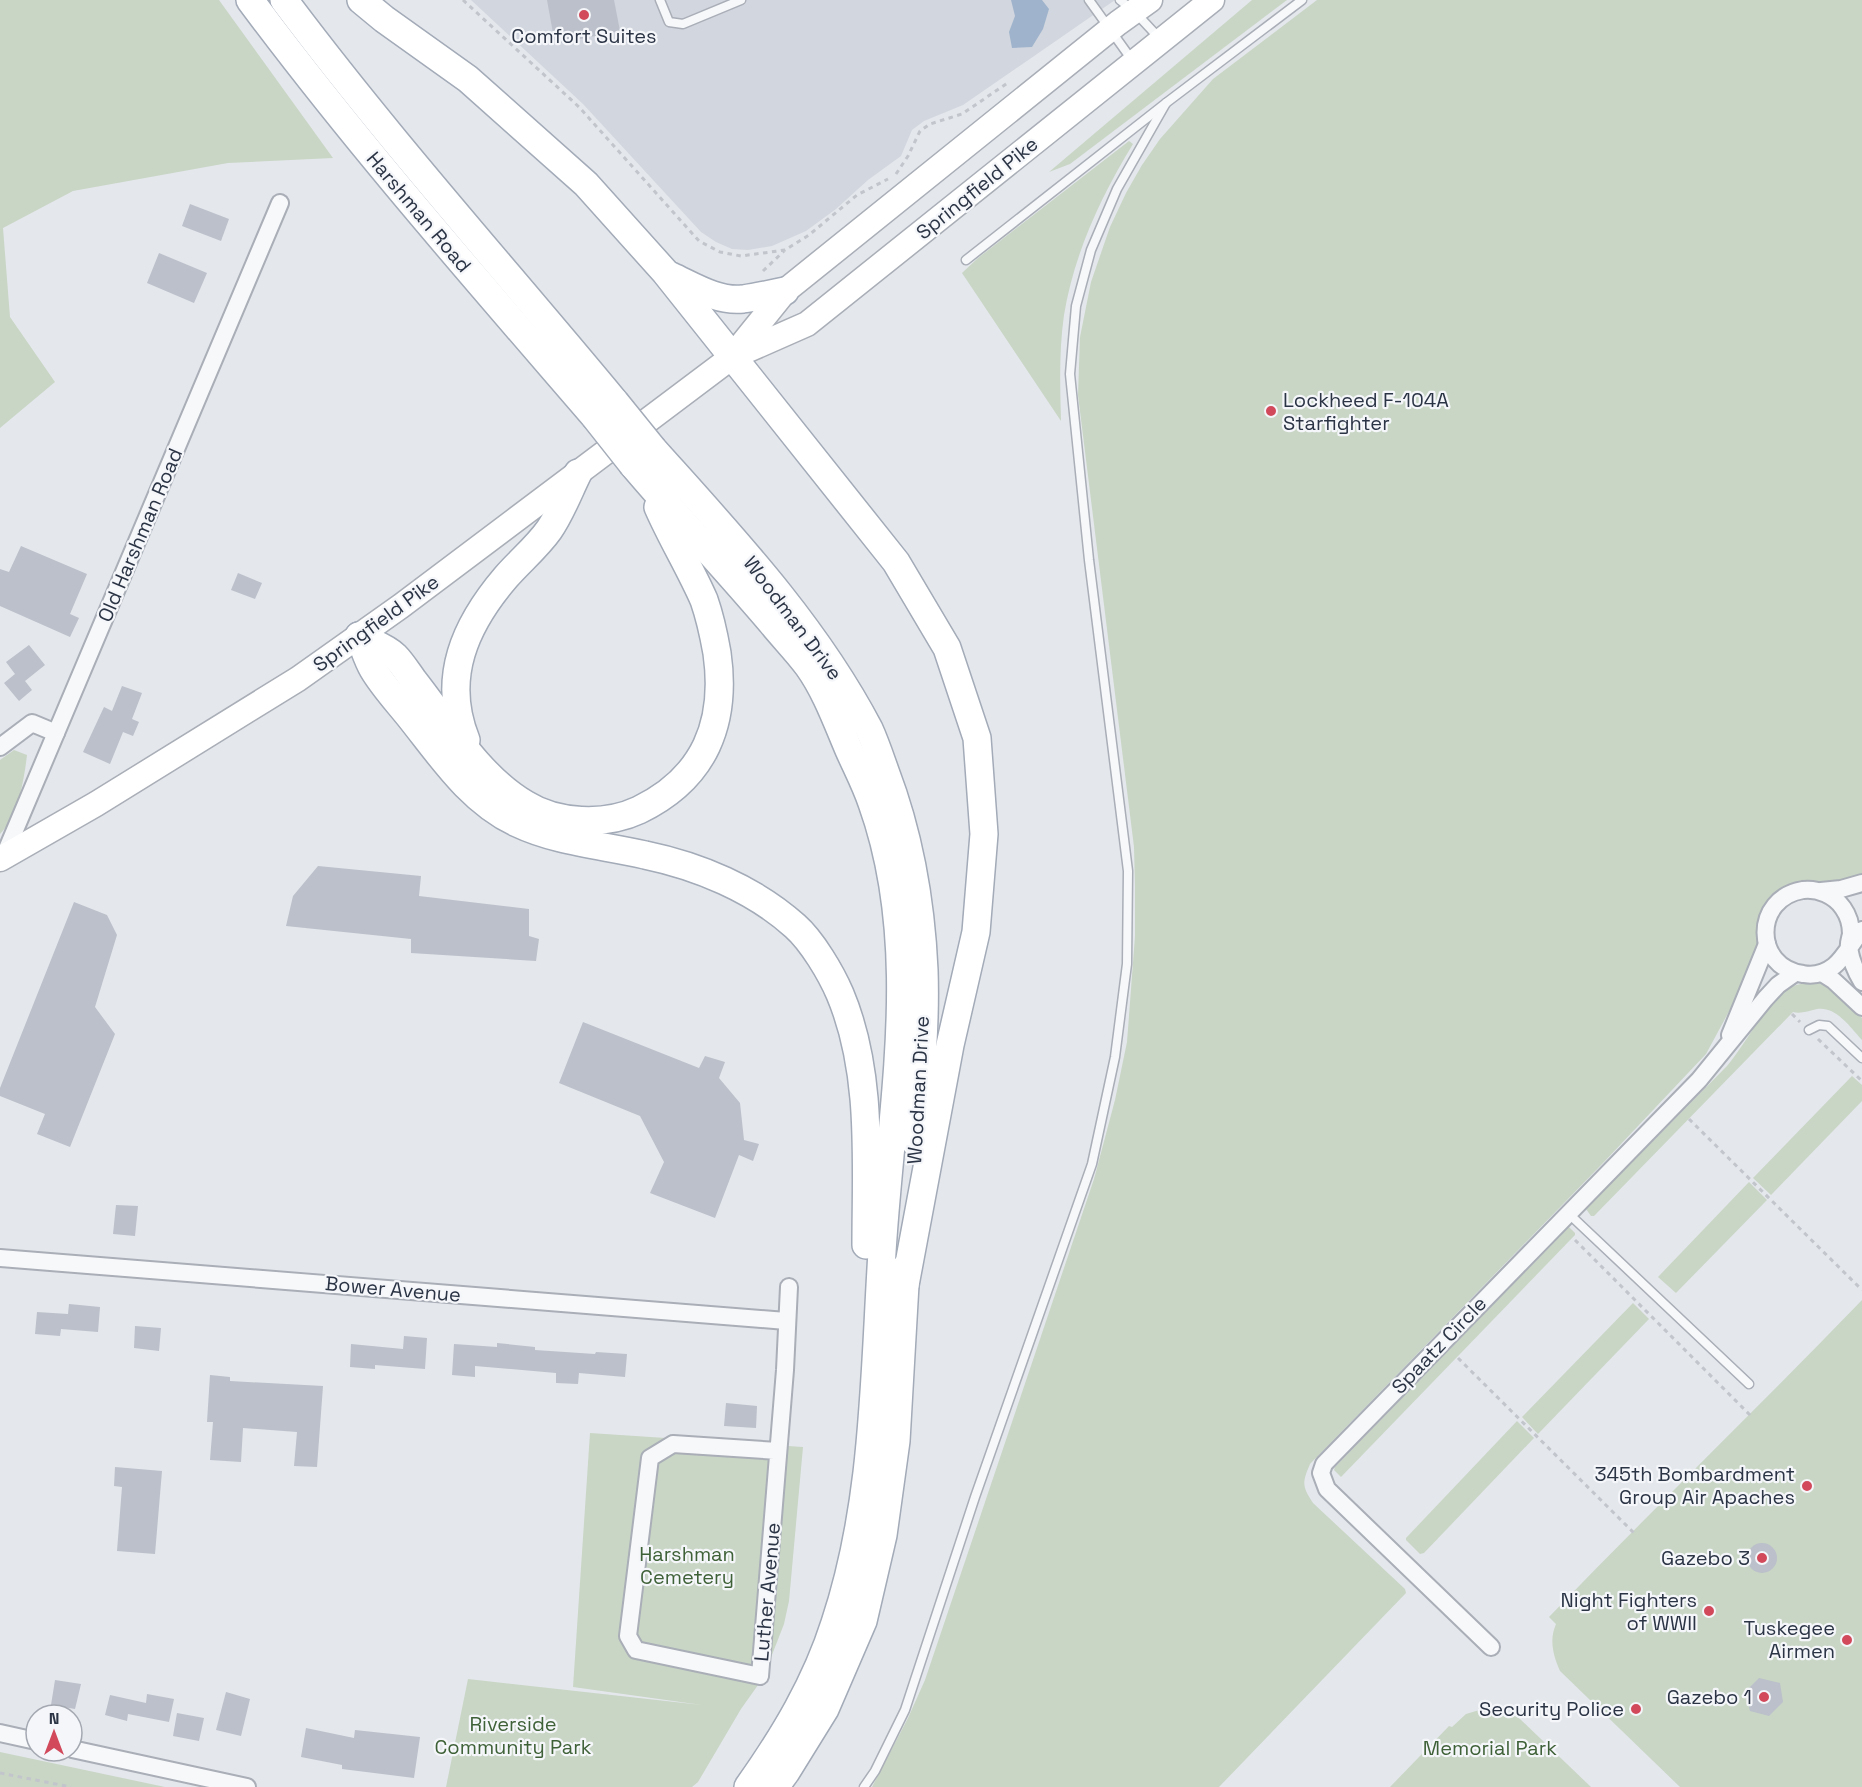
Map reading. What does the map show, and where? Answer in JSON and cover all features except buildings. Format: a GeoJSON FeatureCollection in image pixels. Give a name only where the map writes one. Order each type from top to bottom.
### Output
{"type":"FeatureCollection","features":[{"type":"Feature","properties":{"kind":"main road","name":"Harshman Road"},"geometry":{"type":"LineString","coordinates":[[250,0],[323,97],[418,212],[605,409]]}},
{"type":"Feature","properties":{"kind":"main road","name":"Harshman Road"},"geometry":{"type":"LineString","coordinates":[[284,0],[605,409]]}},
{"type":"Feature","properties":{"kind":"main road"},"geometry":{"type":"LineString","coordinates":[[361,0],[468,79],[578,177],[665,273],[896,562],[947,648],[977,738],[984,834],[976,932],[947,1057],[905,1285]]}},
{"type":"Feature","properties":{"kind":"main road","name":"Springfield Pike"},"geometry":{"type":"LineString","coordinates":[[1,861],[279,691],[359,636],[732,357],[807,324],[1212,0]]}},
{"type":"Feature","properties":{"kind":"main road","name":"Springfield Pike"},"geometry":{"type":"LineString","coordinates":[[732,357],[785,291],[1109,30],[1135,4]]}},
{"type":"Feature","properties":{"kind":"main road"},"geometry":{"type":"LineString","coordinates":[[665,273],[702,291],[726,298],[741,299],[785,291]]}},
{"type":"Feature","properties":{"kind":"main road"},"geometry":{"type":"LineString","coordinates":[[359,636],[393,654],[482,767],[501,788],[528,806],[550,815],[578,820],[605,819],[632,813],[657,801],[681,782],[701,757],[715,726],[720,700],[715,638],[705,602],[665,523],[645,466],[605,409]]}},
{"type":"Feature","properties":{"kind":"main road","name":"Woodman Drive"},"geometry":{"type":"LineString","coordinates":[[645,466],[721,526],[784,601],[839,678],[870,730],[898,804],[918,897],[924,970],[923,1045],[896,1441],[883,1534],[863,1621],[825,1709],[775,1787]]}},
{"type":"Feature","properties":{"kind":"main road","name":"Woodman Drive"},"geometry":{"type":"LineString","coordinates":[[645,466],[809,668],[831,710],[871,799],[884,837],[897,908],[900,941],[901,1006],[897,1079],[882,1251],[869,1468],[856,1544],[835,1624],[813,1679],[793,1718],[748,1787]]}},
{"type":"Feature","properties":{"kind":"main road"},"geometry":{"type":"LineString","coordinates":[[482,767],[469,747],[456,706],[455,681],[460,655],[468,632],[480,612],[505,579],[550,530],[579,473]]}},
{"type":"Feature","properties":{"kind":"main road"},"geometry":{"type":"LineString","coordinates":[[359,636],[373,669],[449,768],[475,796],[495,811],[539,832],[646,855],[702,872],[731,884],[764,902],[796,927],[821,959],[839,993],[851,1028],[860,1067],[865,1123],[869,1468]]}},
{"type":"Feature","properties":{"kind":"street","name":"Old Harshman Road"},"geometry":{"type":"LineString","coordinates":[[1,861],[280,203]]}},
{"type":"Feature","properties":{"kind":"street"},"geometry":{"type":"LineString","coordinates":[[0,747],[32,723],[56,733]]}},
{"type":"Feature","properties":{"kind":"street"},"geometry":{"type":"LineString","coordinates":[[1728,1042],[1738,1013],[1762,960],[1767,944],[1766,925],[1774,906],[1783,897],[1795,891],[1841,889],[1862,883]]}},
{"type":"Feature","properties":{"kind":"street"},"geometry":{"type":"LineString","coordinates":[[1767,944],[1777,962],[1795,973],[1809,975],[1822,973],[1833,967],[1842,958],[1848,946],[1851,933],[1849,920],[1843,907],[1833,897],[1821,891]]}},
{"type":"Feature","properties":{"kind":"street"},"geometry":{"type":"LineString","coordinates":[[1848,946],[1862,930]]}},
{"type":"Feature","properties":{"kind":"street"},"geometry":{"type":"LineString","coordinates":[[1848,946],[1862,982]]}},
{"type":"Feature","properties":{"kind":"street"},"geometry":{"type":"LineString","coordinates":[[1728,1042],[1778,985],[1795,973]]}},
{"type":"Feature","properties":{"kind":"street"},"geometry":{"type":"LineString","coordinates":[[1822,973],[1862,1007]]}},
{"type":"Feature","properties":{"kind":"street","name":"Spaatz Circle"},"geometry":{"type":"LineString","coordinates":[[1491,1647],[1327,1489],[1321,1473],[1324,1464],[1699,1080],[1728,1042]]}},
{"type":"Feature","properties":{"kind":"street","name":"Bower Avenue"},"geometry":{"type":"LineString","coordinates":[[0,1258],[786,1321]]}},
{"type":"Feature","properties":{"kind":"street","name":"Luther Avenue"},"geometry":{"type":"LineString","coordinates":[[778,1450],[673,1444],[650,1458],[628,1636],[636,1650],[760,1676],[785,1370],[789,1287]]}},
{"type":"Feature","properties":{"kind":"street"},"geometry":{"type":"LineString","coordinates":[[0,1733],[24,1738]]}},
{"type":"Feature","properties":{"kind":"street"},"geometry":{"type":"LineString","coordinates":[[84,1752],[247,1787]]}},
{"type":"Feature","properties":{"kind":"lane"},"geometry":{"type":"LineString","coordinates":[[660,0],[669,22],[683,24],[741,0]]}},
{"type":"Feature","properties":{"kind":"lane"},"geometry":{"type":"LineString","coordinates":[[1089,0],[1134,63]]}},
{"type":"Feature","properties":{"kind":"lane"},"geometry":{"type":"LineString","coordinates":[[966,260],[1302,0]]}},
{"type":"Feature","properties":{"kind":"lane"},"geometry":{"type":"LineString","coordinates":[[1135,4],[1161,41]]}},
{"type":"Feature","properties":{"kind":"lane"},"geometry":{"type":"LineString","coordinates":[[864,1787],[875,1771],[905,1710],[975,1497],[1092,1164],[1115,1057],[1127,964],[1128,871],[1089,560],[1070,374],[1076,306],[1090,250],[1117,189],[1166,103]]}},
{"type":"Feature","properties":{"kind":"lane"},"geometry":{"type":"LineString","coordinates":[[1809,1030],[1819,1025],[1828,1026],[1862,1058]]}},
{"type":"Feature","properties":{"kind":"lane"},"geometry":{"type":"LineString","coordinates":[[1568,1213],[1749,1384]]}},
{"type":"Feature","properties":{"kind":"path"},"geometry":{"type":"LineString","coordinates":[[463,0],[579,107],[699,241],[720,252],[741,256],[785,250],[809,235],[856,195],[894,176],[908,156],[920,131],[930,124],[962,114],[1009,82]]}},
{"type":"Feature","properties":{"kind":"path"},"geometry":{"type":"LineString","coordinates":[[1809,1030],[1862,1081]]}},
{"type":"Feature","properties":{"kind":"path"},"geometry":{"type":"LineString","coordinates":[[1689,1119],[1862,1290]]}},
{"type":"Feature","properties":{"kind":"path"},"geometry":{"type":"LineString","coordinates":[[1573,1239],[1750,1416]]}},
{"type":"Feature","properties":{"kind":"path"},"geometry":{"type":"LineString","coordinates":[[1458,1358],[1634,1533]]}},
{"type":"Feature","properties":{"kind":"path"},"geometry":{"type":"LineString","coordinates":[[0,1773],[71,1787]]}},
{"type":"Feature","properties":{"kind":"shaded area"},"geometry":{"type":"Polygon","coordinates":[[[471,0],[1115,0],[963,105],[924,121],[912,130],[901,156],[806,231],[772,246],[748,250],[732,249],[701,232],[583,104],[471,0]]]}},
{"type":"Feature","properties":{"kind":"green space"},"geometry":{"type":"Polygon","coordinates":[[[0,0],[219,0],[333,158],[228,163],[73,191],[3,228],[10,317],[55,382],[0,428],[0,0]]]}},
{"type":"Feature","properties":{"kind":"green space"},"geometry":{"type":"Polygon","coordinates":[[[1252,0],[1287,0],[1070,164],[1049,172],[1252,0]]]}},
{"type":"Feature","properties":{"kind":"green space"},"geometry":{"type":"Polygon","coordinates":[[[1317,0],[1862,0],[1862,877],[1830,884],[1790,885],[1779,891],[1769,901],[1762,912],[1757,949],[1746,980],[1706,1054],[1310,1464],[1304,1484],[1313,1503],[1405,1589],[1406,1593],[1219,1787],[872,1787],[925,1680],[1094,1179],[1115,1100],[1127,1042],[1135,936],[1134,847],[1078,395],[1080,337],[1091,282],[1110,227],[1126,193],[1160,139],[1213,79],[1317,0]]]}},
{"type":"Feature","properties":{"kind":"green space"},"geometry":{"type":"Polygon","coordinates":[[[1129,141],[1133,144],[1090,226],[1074,270],[1061,341],[1061,421],[962,273],[978,258],[1129,141]]]}},
{"type":"Feature","properties":{"kind":"green space"},"geometry":{"type":"Polygon","coordinates":[[[14,750],[27,755],[24,775],[16,808],[0,834],[0,760],[14,750]]]}},
{"type":"Feature","properties":{"kind":"green space"},"geometry":{"type":"Polygon","coordinates":[[[1817,982],[1830,988],[1862,1018],[1862,1040],[1842,1019],[1830,1011],[1817,1009],[1793,1012],[1594,1216],[1591,1216],[1586,1209],[1727,1066],[1774,1002],[1793,986],[1817,982]]]}},
{"type":"Feature","properties":{"kind":"green space"},"geometry":{"type":"Polygon","coordinates":[[[1852,1076],[1862,1085],[1862,1101],[1771,1195],[1753,1178],[1852,1076]]]}},
{"type":"Feature","properties":{"kind":"green space"},"geometry":{"type":"Polygon","coordinates":[[[1749,1182],[1767,1200],[1676,1293],[1658,1277],[1749,1182]]]}},
{"type":"Feature","properties":{"kind":"green space"},"geometry":{"type":"Polygon","coordinates":[[[1569,1227],[1575,1235],[1341,1477],[1334,1470],[1335,1467],[1569,1227]]]}},
{"type":"Feature","properties":{"kind":"green space","name":"Memorial Park"},"geometry":{"type":"Polygon","coordinates":[[[1862,1300],[1862,1787],[1680,1787],[1560,1671],[1553,1648],[1556,1624],[1549,1617],[1862,1300]]]}},
{"type":"Feature","properties":{"kind":"green space"},"geometry":{"type":"Polygon","coordinates":[[[1633,1303],[1649,1319],[1538,1434],[1522,1417],[1633,1303]]]}},
{"type":"Feature","properties":{"kind":"green space"},"geometry":{"type":"Polygon","coordinates":[[[1517,1421],[1534,1438],[1424,1553],[1420,1554],[1406,1538],[1517,1421]]]}},
{"type":"Feature","properties":{"kind":"green space","name":"Harshman Cemetery"},"geometry":{"type":"Polygon","coordinates":[[[590,1433],[803,1447],[789,1601],[784,1624],[763,1678],[741,1709],[698,1782],[692,1787],[446,1787],[468,1679],[702,1705],[573,1687],[590,1433]]]}},
{"type":"Feature","properties":{"kind":"green space","name":"Memorial Park"},"geometry":{"type":"Polygon","coordinates":[[[1486,1708],[1506,1711],[1520,1719],[1591,1787],[1390,1787],[1449,1726],[1452,1727],[1466,1714],[1486,1708]]]}},
{"type":"Feature","properties":{"kind":"green space"},"geometry":{"type":"Polygon","coordinates":[[[0,1752],[24,1757],[24,1763],[52,1763],[165,1787],[0,1787],[0,1752]]]}},
{"type":"Feature","properties":{"kind":"water"},"geometry":{"type":"Polygon","coordinates":[[[1011,0],[1042,0],[1049,9],[1043,29],[1032,47],[1012,48],[1009,32],[1015,16],[1011,0]]]}},
{"type":"Feature","properties":{"kind":"place","name":"Comfort Suites"},"geometry":{"type":"Point","coordinates":[584,15]}},
{"type":"Feature","properties":{"kind":"place","name":"Lockheed F-104A Starfighter"},"geometry":{"type":"Point","coordinates":[1271,411]}},
{"type":"Feature","properties":{"kind":"place","name":"345th Bombardment Group Air Apaches"},"geometry":{"type":"Point","coordinates":[1807,1486]}},
{"type":"Feature","properties":{"kind":"place","name":"Gazebo 3"},"geometry":{"type":"Point","coordinates":[1762,1558]}},
{"type":"Feature","properties":{"kind":"place","name":"Night Fighters of WWII"},"geometry":{"type":"Point","coordinates":[1709,1611]}},
{"type":"Feature","properties":{"kind":"place","name":"Tuskegee Airmen"},"geometry":{"type":"Point","coordinates":[1847,1640]}},
{"type":"Feature","properties":{"kind":"place","name":"Gazebo 1"},"geometry":{"type":"Point","coordinates":[1764,1697]}},
{"type":"Feature","properties":{"kind":"place","name":"Security Police"},"geometry":{"type":"Point","coordinates":[1636,1709]}},
{"type":"Feature","properties":{"kind":"park label","name":"Riverside Community Park"},"geometry":{"type":"Point","coordinates":[513,1736]}}]}
